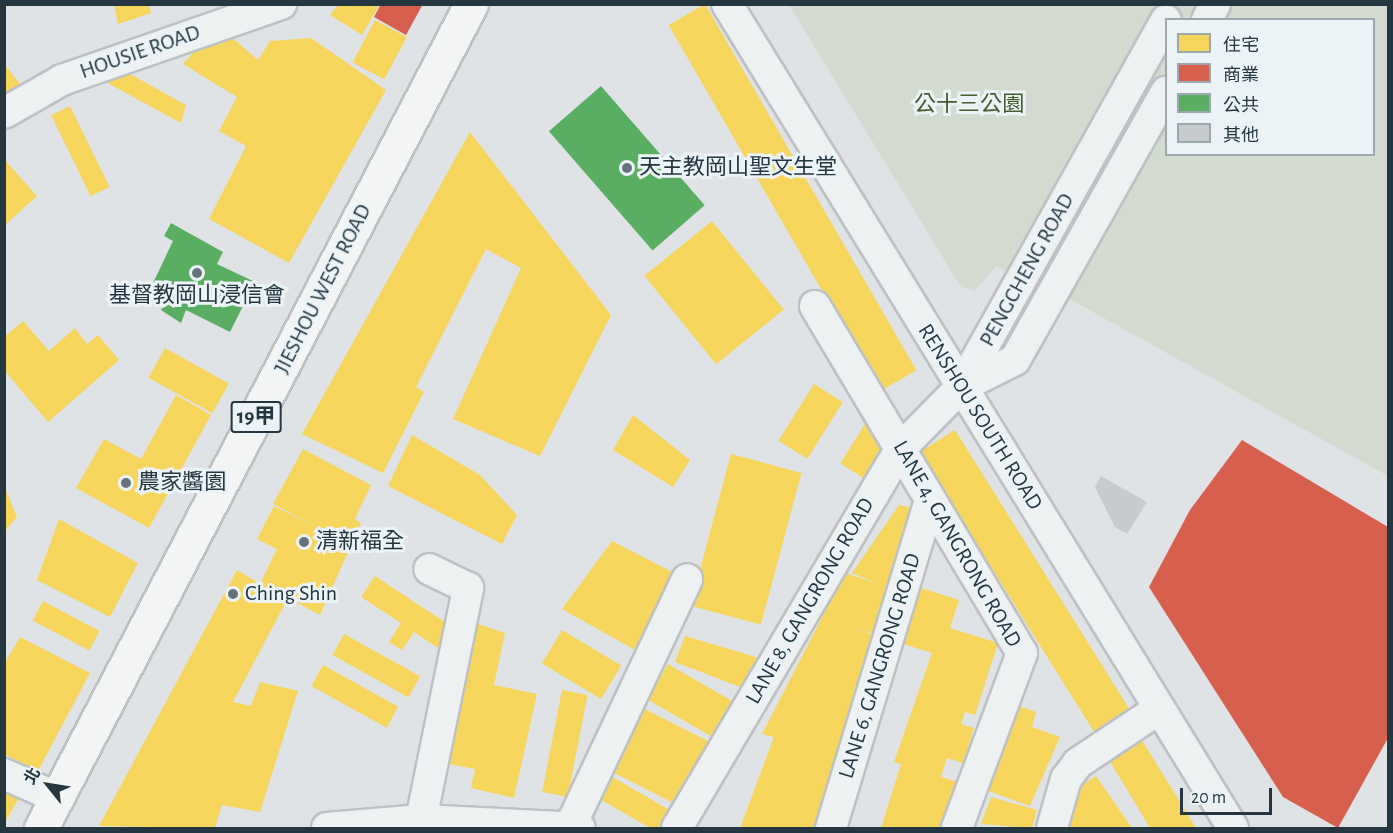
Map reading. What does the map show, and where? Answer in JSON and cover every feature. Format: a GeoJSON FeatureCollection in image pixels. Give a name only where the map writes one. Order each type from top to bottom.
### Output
{"type":"FeatureCollection","features":[{"type":"Feature","properties":{"kind":"main road","name":"JIESHOU WEST ROAD"},"geometry":{"type":"LineString","coordinates":[[41,828],[471,4]]}},
{"type":"Feature","properties":{"kind":"street","name":"HOUSIE ROAD"},"geometry":{"type":"LineString","coordinates":[[4,113],[82,72],[281,4]]}},
{"type":"Feature","properties":{"kind":"street","name":"RENSHOU SOUTH ROAD"},"geometry":{"type":"LineString","coordinates":[[727,4],[1233,828]]}},
{"type":"Feature","properties":{"kind":"street","name":"PENGCHENG ROAD"},"geometry":{"type":"LineString","coordinates":[[1168,18],[1175,4]]}},
{"type":"Feature","properties":{"kind":"street"},"geometry":{"type":"LineString","coordinates":[[1208,18],[1215,4]]}},
{"type":"Feature","properties":{"kind":"street","name":"PENGCHENG ROAD"},"geometry":{"type":"LineString","coordinates":[[961,387],[1165,24]]}},
{"type":"Feature","properties":{"kind":"street","name":"PENGCHENG ROAD"},"geometry":{"type":"LineString","coordinates":[[961,387],[1015,360],[1165,96]]}},
{"type":"Feature","properties":{"kind":"street","name":"LANE 4, GANGRONG ROAD"},"geometry":{"type":"LineString","coordinates":[[815,306],[901,448],[929,503],[1022,653],[957,828]]}},
{"type":"Feature","properties":{"kind":"street","name":"LANE 8, GANGRONG ROAD"},"geometry":{"type":"LineString","coordinates":[[677,828],[901,448],[961,387]]}},
{"type":"Feature","properties":{"kind":"street","name":"LANE 6, GANGRONG ROAD"},"geometry":{"type":"LineString","coordinates":[[831,828],[929,503]]}},
{"type":"Feature","properties":{"kind":"street"},"geometry":{"type":"LineString","coordinates":[[421,820],[468,588],[429,569]]}},
{"type":"Feature","properties":{"kind":"street"},"geometry":{"type":"LineString","coordinates":[[327,828],[421,820],[575,828],[687,579]]}},
{"type":"Feature","properties":{"kind":"street"},"geometry":{"type":"LineString","coordinates":[[1052,828],[1066,779],[1078,763],[1159,709]]}},
{"type":"Feature","properties":{"kind":"street"},"geometry":{"type":"LineString","coordinates":[[4,774],[58,798]]}},
{"type":"Feature","properties":{"kind":"green space","name":"公十三公園"},"geometry":{"type":"Polygon","coordinates":[[[789,5],[1388,5],[1388,476],[1075,302],[996,266],[975,291],[961,287],[789,5]]]}},
{"type":"Feature","properties":{"kind":"building: 住宅"},"geometry":{"type":"Polygon","coordinates":[[[114,4],[149,4],[151,13],[118,24],[114,4]]]}},
{"type":"Feature","properties":{"kind":"building: 住宅"},"geometry":{"type":"Polygon","coordinates":[[[339,4],[380,4],[362,35],[330,15],[339,4]]]}},
{"type":"Feature","properties":{"kind":"building: 住宅"},"geometry":{"type":"Polygon","coordinates":[[[705,4],[916,370],[880,391],[669,25],[705,4]]]}},
{"type":"Feature","properties":{"kind":"building: 住宅"},"geometry":{"type":"Polygon","coordinates":[[[375,20],[407,37],[384,79],[352,62],[375,20]]]}},
{"type":"Feature","properties":{"kind":"building: 住宅"},"geometry":{"type":"Polygon","coordinates":[[[230,36],[258,60],[270,41],[311,38],[386,90],[289,263],[209,219],[246,146],[219,131],[237,97],[183,64],[199,46],[230,36]]]}},
{"type":"Feature","properties":{"kind":"building: 住宅"},"geometry":{"type":"Polygon","coordinates":[[[4,64],[22,86],[4,97],[4,64]]]}},
{"type":"Feature","properties":{"kind":"building: 住宅"},"geometry":{"type":"Polygon","coordinates":[[[123,70],[186,105],[181,123],[104,81],[123,70]]]}},
{"type":"Feature","properties":{"kind":"building: 住宅"},"geometry":{"type":"Polygon","coordinates":[[[70,106],[109,187],[91,196],[51,115],[70,106]]]}},
{"type":"Feature","properties":{"kind":"building: 住宅"},"geometry":{"type":"Polygon","coordinates":[[[470,132],[611,315],[540,456],[453,419],[521,268],[486,249],[416,387],[424,392],[383,473],[302,434],[470,132]]]}},
{"type":"Feature","properties":{"kind":"building: 住宅"},"geometry":{"type":"Polygon","coordinates":[[[4,159],[37,196],[4,226],[4,159]]]}},
{"type":"Feature","properties":{"kind":"building: 住宅"},"geometry":{"type":"Polygon","coordinates":[[[712,221],[784,310],[716,364],[644,276],[712,221]]]}},
{"type":"Feature","properties":{"kind":"building: 住宅"},"geometry":{"type":"Polygon","coordinates":[[[23,321],[49,351],[75,328],[87,344],[98,335],[119,360],[48,422],[4,370],[4,337],[23,321]]]}},
{"type":"Feature","properties":{"kind":"building: 住宅"},"geometry":{"type":"Polygon","coordinates":[[[165,348],[229,383],[212,413],[149,378],[165,348]]]}},
{"type":"Feature","properties":{"kind":"building: 住宅"},"geometry":{"type":"Polygon","coordinates":[[[814,384],[843,402],[807,459],[778,441],[814,384]]]}},
{"type":"Feature","properties":{"kind":"building: 住宅","name":"農家醬園"},"geometry":{"type":"Polygon","coordinates":[[[176,395],[211,415],[149,528],[76,488],[104,439],[141,459],[176,395]]]}},
{"type":"Feature","properties":{"kind":"building: 住宅"},"geometry":{"type":"Polygon","coordinates":[[[633,415],[690,460],[673,487],[613,450],[633,415]]]}},
{"type":"Feature","properties":{"kind":"building: 住宅"},"geometry":{"type":"Polygon","coordinates":[[[870,416],[897,433],[867,480],[840,463],[870,416]]]}},
{"type":"Feature","properties":{"kind":"building: 住宅"},"geometry":{"type":"Polygon","coordinates":[[[955,430],[1129,709],[1094,731],[919,452],[955,430]]]}},
{"type":"Feature","properties":{"kind":"building: 住宅"},"geometry":{"type":"Polygon","coordinates":[[[412,435],[480,475],[517,515],[502,544],[388,486],[412,435]]]}},
{"type":"Feature","properties":{"kind":"building: 住宅"},"geometry":{"type":"Polygon","coordinates":[[[303,449],[371,485],[355,519],[361,523],[320,615],[288,598],[233,702],[251,706],[260,682],[298,691],[260,812],[222,805],[215,828],[99,826],[237,570],[260,584],[277,549],[257,539],[274,506],[322,530],[273,504],[303,449]]]}},
{"type":"Feature","properties":{"kind":"building: 住宅"},"geometry":{"type":"Polygon","coordinates":[[[731,454],[802,473],[761,625],[690,606],[731,454]]]}},
{"type":"Feature","properties":{"kind":"building: 住宅"},"geometry":{"type":"Polygon","coordinates":[[[5,488],[17,517],[5,531],[5,488]]]}},
{"type":"Feature","properties":{"kind":"building: 住宅"},"geometry":{"type":"Polygon","coordinates":[[[899,505],[917,509],[879,635],[854,628],[881,637],[820,828],[740,828],[774,737],[762,734],[845,573],[879,584],[852,573],[899,505]]]}},
{"type":"Feature","properties":{"kind":"building: 住宅"},"geometry":{"type":"Polygon","coordinates":[[[59,519],[138,563],[110,617],[37,580],[59,519]]]}},
{"type":"Feature","properties":{"kind":"building: 住宅"},"geometry":{"type":"Polygon","coordinates":[[[612,541],[678,575],[635,650],[562,609],[612,541]]]}},
{"type":"Feature","properties":{"kind":"building: 住宅"},"geometry":{"type":"Polygon","coordinates":[[[375,576],[452,627],[438,648],[414,632],[402,650],[389,642],[401,623],[361,597],[375,576]]]}},
{"type":"Feature","properties":{"kind":"building: 住宅"},"geometry":{"type":"Polygon","coordinates":[[[921,588],[959,600],[950,628],[998,643],[975,715],[965,712],[961,724],[974,728],[963,763],[947,758],[941,777],[958,782],[944,828],[881,828],[901,764],[894,762],[932,653],[903,644],[921,588]]]}},
{"type":"Feature","properties":{"kind":"building: 住宅"},"geometry":{"type":"Polygon","coordinates":[[[43,601],[100,631],[89,650],[33,620],[43,601]]]}},
{"type":"Feature","properties":{"kind":"building: 住宅"},"geometry":{"type":"Polygon","coordinates":[[[478,624],[505,633],[494,685],[537,694],[514,798],[471,788],[475,769],[444,763],[478,624]]]}},
{"type":"Feature","properties":{"kind":"building: 住宅"},"geometry":{"type":"Polygon","coordinates":[[[562,630],[621,666],[601,699],[542,663],[562,630]]]}},
{"type":"Feature","properties":{"kind":"building: 住宅"},"geometry":{"type":"Polygon","coordinates":[[[344,634],[420,676],[408,697],[332,655],[344,634]]]}},
{"type":"Feature","properties":{"kind":"building: 住宅"},"geometry":{"type":"Polygon","coordinates":[[[685,636],[759,658],[743,688],[675,662],[685,636]]]}},
{"type":"Feature","properties":{"kind":"building: 住宅"},"geometry":{"type":"Polygon","coordinates":[[[20,637],[90,673],[38,771],[4,754],[4,664],[20,637]]]}},
{"type":"Feature","properties":{"kind":"building: 住宅"},"geometry":{"type":"Polygon","coordinates":[[[668,664],[733,702],[712,737],[648,700],[668,664]]]}},
{"type":"Feature","properties":{"kind":"building: 住宅"},"geometry":{"type":"Polygon","coordinates":[[[323,665],[398,707],[387,728],[311,686],[323,665]]]}},
{"type":"Feature","properties":{"kind":"building: 住宅"},"geometry":{"type":"Polygon","coordinates":[[[562,690],[588,695],[568,797],[542,792],[562,690]]]}},
{"type":"Feature","properties":{"kind":"building: 住宅"},"geometry":{"type":"Polygon","coordinates":[[[1012,704],[1036,712],[1032,727],[1060,737],[1030,806],[983,789],[1012,704]]]}},
{"type":"Feature","properties":{"kind":"building: 住宅"},"geometry":{"type":"Polygon","coordinates":[[[643,708],[709,742],[677,805],[611,771],[643,708]]]}},
{"type":"Feature","properties":{"kind":"building: 住宅"},"geometry":{"type":"Polygon","coordinates":[[[1140,737],[1196,828],[1150,828],[1108,758],[1140,737]]]}},
{"type":"Feature","properties":{"kind":"building: 住宅"},"geometry":{"type":"Polygon","coordinates":[[[604,772],[671,811],[661,828],[650,828],[591,794],[604,772]]]}},
{"type":"Feature","properties":{"kind":"building: 住宅"},"geometry":{"type":"Polygon","coordinates":[[[1096,776],[1132,828],[1064,828],[1082,785],[1096,776]]]}},
{"type":"Feature","properties":{"kind":"building: 住宅"},"geometry":{"type":"Polygon","coordinates":[[[4,790],[19,798],[4,824],[4,790]]]}},
{"type":"Feature","properties":{"kind":"building: 住宅"},"geometry":{"type":"Polygon","coordinates":[[[991,797],[1037,810],[1032,828],[981,824],[991,797]]]}},
{"type":"Feature","properties":{"kind":"building: 商業"},"geometry":{"type":"Polygon","coordinates":[[[381,4],[423,4],[406,35],[374,17],[381,4]]]}},
{"type":"Feature","properties":{"kind":"building: 商業"},"geometry":{"type":"Polygon","coordinates":[[[1242,440],[1388,527],[1388,738],[1338,828],[1283,797],[1149,587],[1190,510],[1242,440]]]}},
{"type":"Feature","properties":{"kind":"building: 公共","name":"天主教岡山聖文生堂"},"geometry":{"type":"Polygon","coordinates":[[[601,86],[705,205],[653,251],[549,131],[601,86]]]}},
{"type":"Feature","properties":{"kind":"building: 公共","name":"基督教岡山浸信會"},"geometry":{"type":"Polygon","coordinates":[[[171,223],[223,252],[217,264],[255,282],[230,332],[186,310],[181,323],[161,310],[170,291],[153,283],[173,241],[164,236],[171,223]]]}},
{"type":"Feature","properties":{"kind":"building: 其他"},"geometry":{"type":"Polygon","coordinates":[[[1101,476],[1147,502],[1127,534],[1115,527],[1095,487],[1101,476]]]}},
{"type":"Feature","properties":{"kind":"place","name":"天主教岡山聖文生堂"},"geometry":{"type":"Point","coordinates":[627,168]}},
{"type":"Feature","properties":{"kind":"place","name":"基督教岡山浸信會"},"geometry":{"type":"Point","coordinates":[197,273]}},
{"type":"Feature","properties":{"kind":"place","name":"農家醬園"},"geometry":{"type":"Point","coordinates":[126,483]}},
{"type":"Feature","properties":{"kind":"place","name":"清新福全"},"geometry":{"type":"Point","coordinates":[304,542]}},
{"type":"Feature","properties":{"kind":"place","name":"Ching Shin"},"geometry":{"type":"Point","coordinates":[233,594]}}]}
